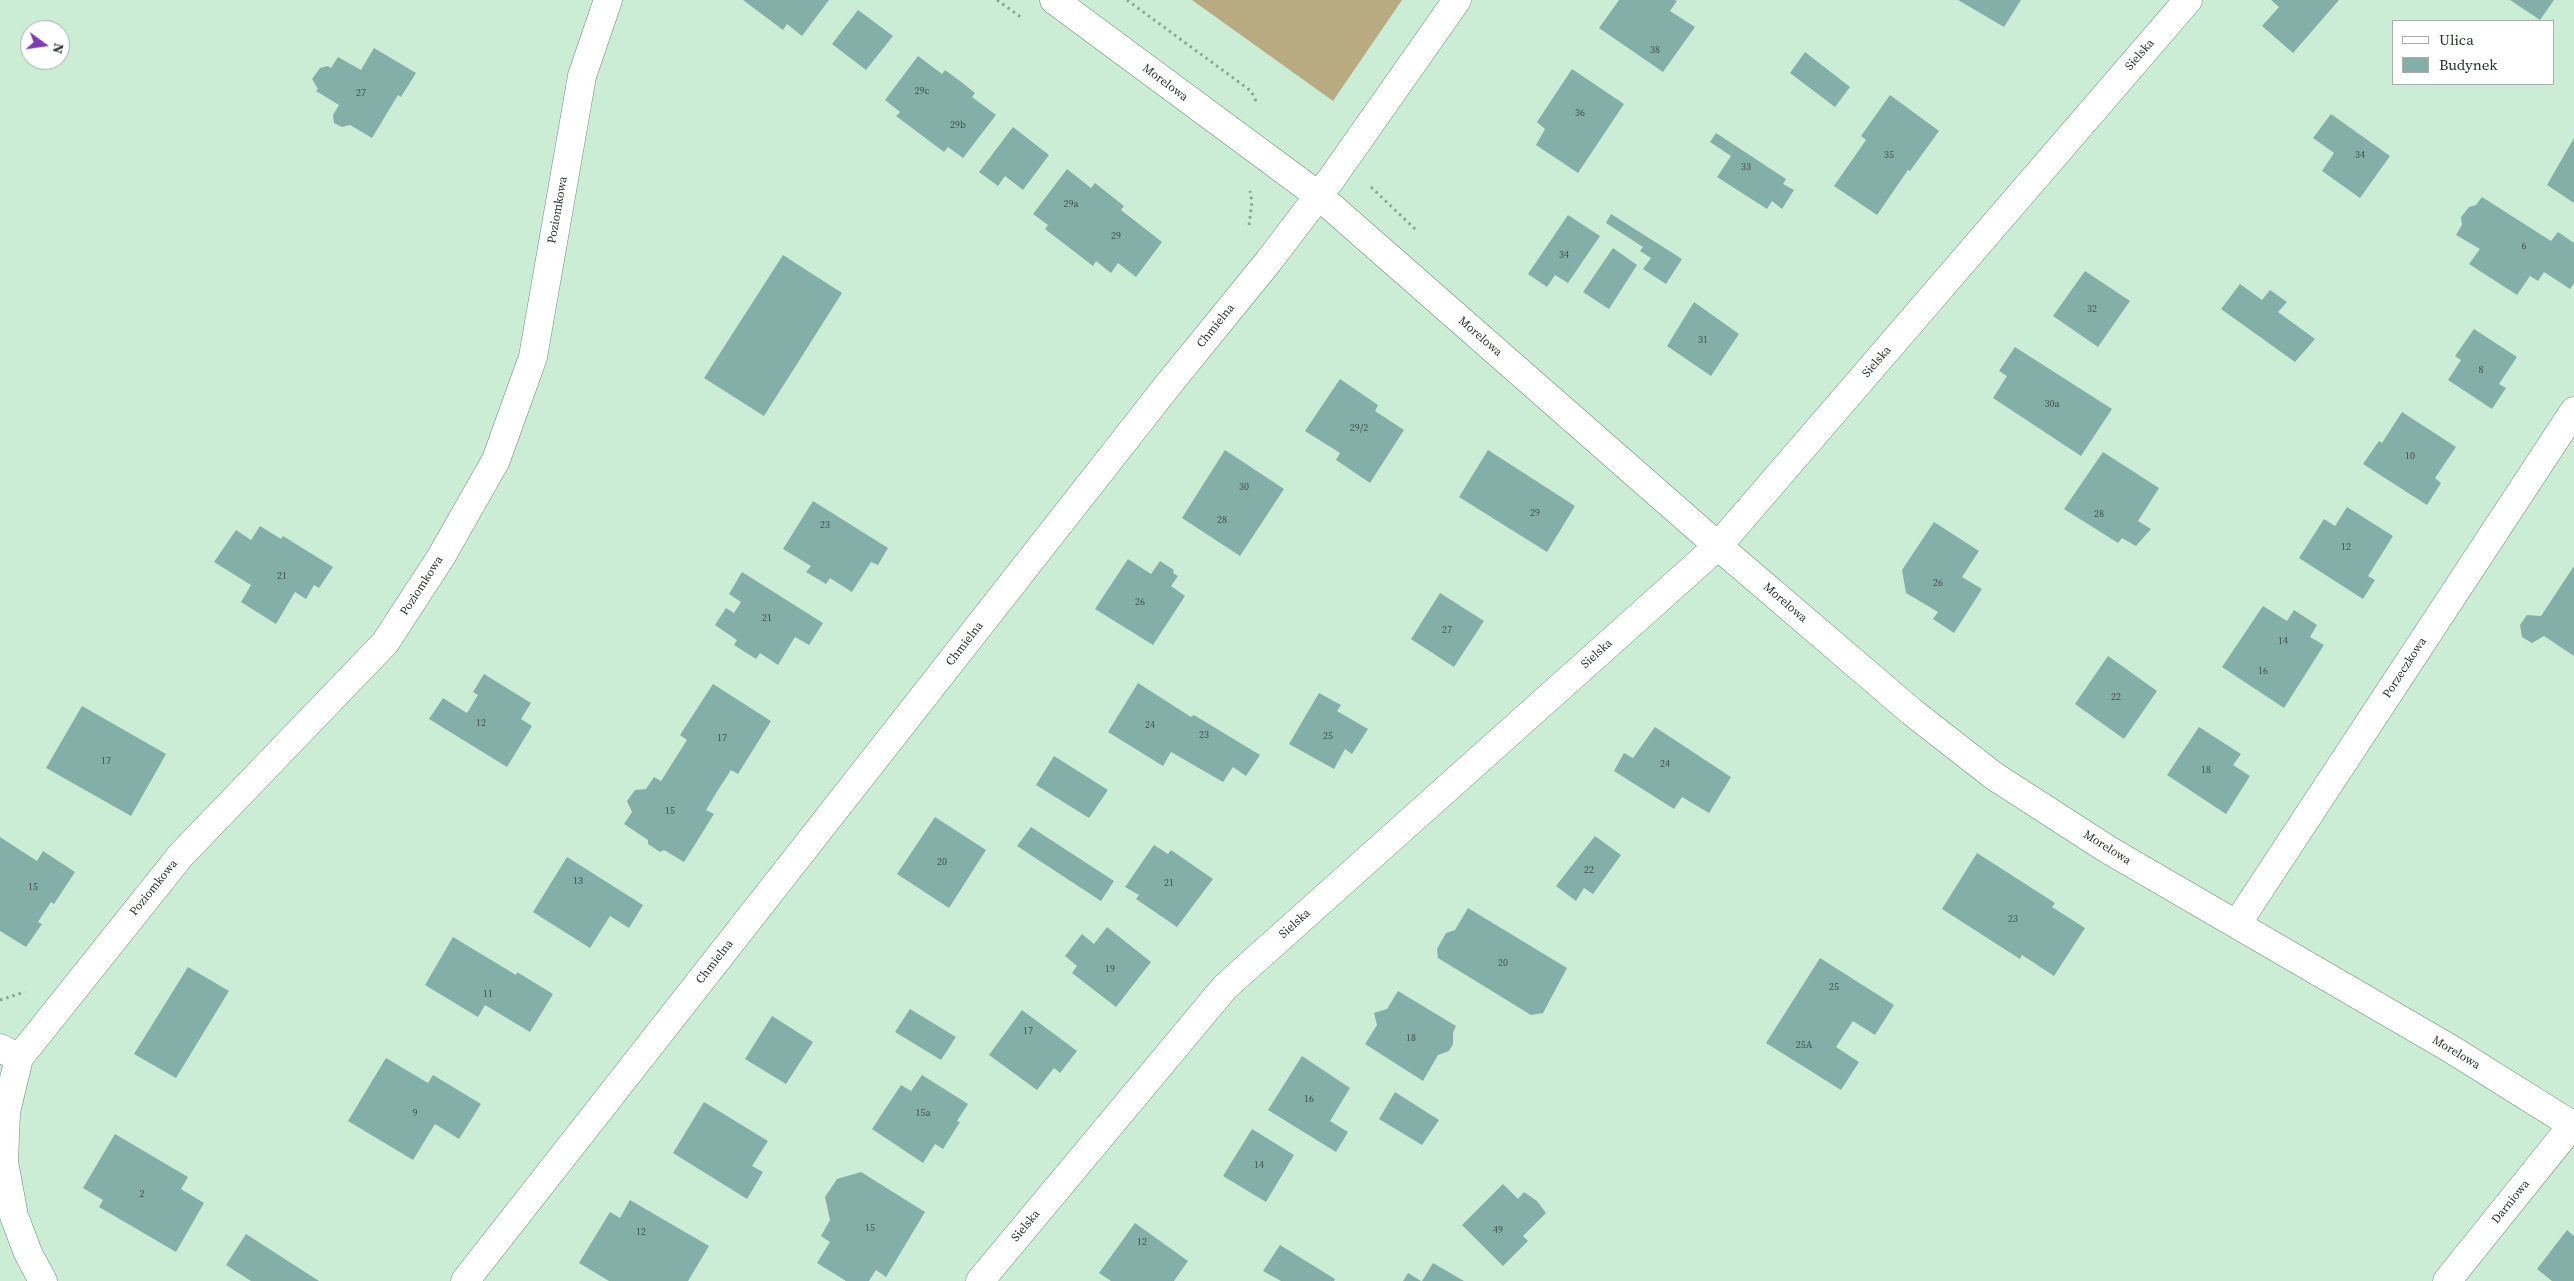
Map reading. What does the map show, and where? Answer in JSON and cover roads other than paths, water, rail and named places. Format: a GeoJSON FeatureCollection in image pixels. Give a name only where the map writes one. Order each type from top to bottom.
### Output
{"type":"FeatureCollection","features":[{"type":"Feature","properties":{"kind":"street","name":"Poziomkowa"},"geometry":{"type":"LineString","coordinates":[[43,1281],[28,1253],[14,1216],[4,1162],[9,1053],[181,855],[385,642],[441,557],[496,460],[533,357],[582,76],[608,0]]}},
{"type":"Feature","properties":{"kind":"street","name":"Morelowa"},"geometry":{"type":"LineString","coordinates":[[1054,0],[1319,196],[1718,546],[1912,712],[1994,776],[2107,849],[2451,1049],[2573,1124]]}},
{"type":"Feature","properties":{"kind":"street","name":"Chmielna"},"geometry":{"type":"LineString","coordinates":[[465,1281],[1319,196],[1456,0]]}},
{"type":"Feature","properties":{"kind":"street","name":"Sielska"},"geometry":{"type":"LineString","coordinates":[[980,1281],[1225,987],[1718,546],[2188,0]]}},
{"type":"Feature","properties":{"kind":"street","name":"Porzeczkowa"},"geometry":{"type":"LineString","coordinates":[[2237,924],[2574,411]]}},
{"type":"Feature","properties":{"kind":"street","name":"Darniowa"},"geometry":{"type":"LineString","coordinates":[[2448,1281],[2573,1124]]}}]}
